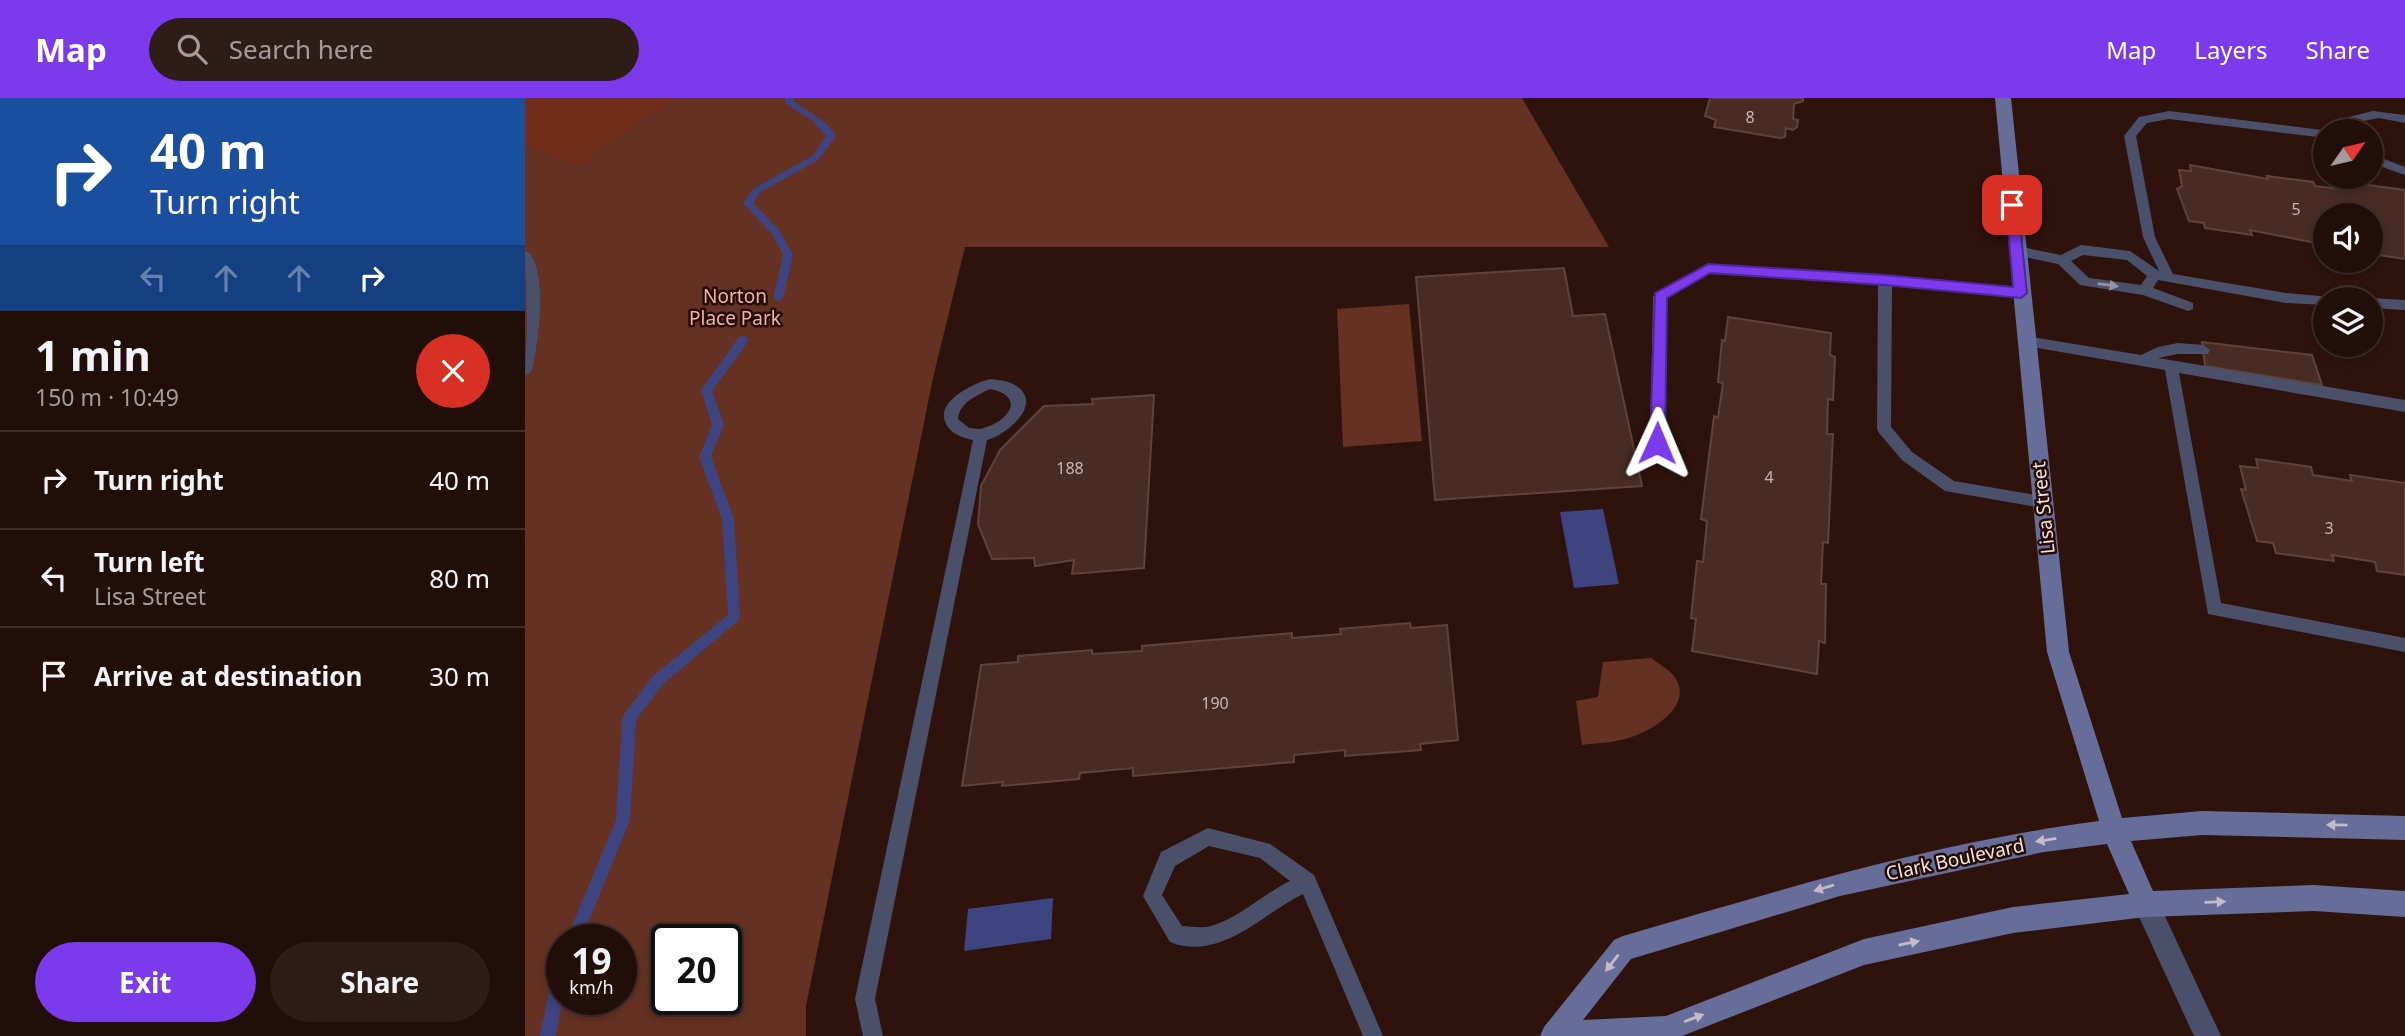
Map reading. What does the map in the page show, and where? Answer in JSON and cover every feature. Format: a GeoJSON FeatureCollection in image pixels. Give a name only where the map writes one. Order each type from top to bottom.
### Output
{"type":"FeatureCollection","features":[{"type":"Feature","properties":{"kind":"street","name":"Lisa Street"},"geometry":{"type":"LineString","coordinates":[[2003,98],[2016,251],[2058,652],[2114,831],[2146,904]]}},
{"type":"Feature","properties":{"kind":"street","name":"Clark Boulevard"},"geometry":{"type":"LineString","coordinates":[[1554,1035],[1623,949],[1840,884],[2044,839],[2114,831],[2202,823],[2405,828]]}},
{"type":"Feature","properties":{"kind":"street","name":"Clark Boulevard"},"geometry":{"type":"LineString","coordinates":[[1554,1035],[1666,1029],[1864,952],[2013,920],[2146,904],[2314,898],[2405,904]]}},
{"type":"Feature","properties":{"kind":"street"},"geometry":{"type":"LineString","coordinates":[[2146,904],[2209,1036]]}},
{"type":"Feature","properties":{"kind":"lane"},"geometry":{"type":"LineString","coordinates":[[2355,119],[2377,113],[2405,118]]}},
{"type":"Feature","properties":{"kind":"lane"},"geometry":{"type":"LineString","coordinates":[[2162,277],[2149,237],[2130,136],[2143,120],[2169,115],[2313,132]]}},
{"type":"Feature","properties":{"kind":"lane"},"geometry":{"type":"LineString","coordinates":[[2383,163],[2405,171]]}},
{"type":"Feature","properties":{"kind":"lane"},"geometry":{"type":"LineString","coordinates":[[2062,260],[2081,250],[2130,256],[2162,277],[2286,298],[2313,299]]}},
{"type":"Feature","properties":{"kind":"lane"},"geometry":{"type":"LineString","coordinates":[[2016,251],[2062,260],[2085,282],[2144,290],[2188,306]]}},
{"type":"Feature","properties":{"kind":"lane"},"geometry":{"type":"LineString","coordinates":[[525,257],[530,262],[534,326],[525,371]]}},
{"type":"Feature","properties":{"kind":"lane"},"geometry":{"type":"LineString","coordinates":[[1657,443],[1660,296],[1708,269],[1885,280],[2021,293]]}},
{"type":"Feature","properties":{"kind":"lane"},"geometry":{"type":"LineString","coordinates":[[2144,290],[2162,277]]}},
{"type":"Feature","properties":{"kind":"lane"},"geometry":{"type":"LineString","coordinates":[[1885,280],[1884,429],[1907,456],[1950,487],[2042,502]]}},
{"type":"Feature","properties":{"kind":"lane"},"geometry":{"type":"LineString","coordinates":[[2383,304],[2405,306]]}},
{"type":"Feature","properties":{"kind":"lane"},"geometry":{"type":"LineString","coordinates":[[2026,341],[2405,406]]}},
{"type":"Feature","properties":{"kind":"lane"},"geometry":{"type":"LineString","coordinates":[[2141,362],[2166,348],[2203,350]]}},
{"type":"Feature","properties":{"kind":"lane"},"geometry":{"type":"LineString","coordinates":[[2171,367],[2214,609],[2405,645]]}},
{"type":"Feature","properties":{"kind":"lane"},"geometry":{"type":"LineString","coordinates":[[990,384],[1003,384],[1012,389],[1018,397],[1019,406],[1015,416],[1007,425],[981,435],[969,434],[959,429],[953,422],[952,411],[965,393],[990,384]]}},
{"type":"Feature","properties":{"kind":"lane"},"geometry":{"type":"LineString","coordinates":[[873,1036],[865,999],[981,435]]}},
{"type":"Feature","properties":{"kind":"lane"},"geometry":{"type":"LineString","coordinates":[[1307,882],[1276,897],[1241,922],[1209,937],[1177,935],[1152,896],[1168,859],[1207,837],[1264,850],[1307,882],[1373,1036]]}},
{"type":"Feature","properties":{"kind":"green space","name":"Norton Place Park"},"geometry":{"type":"Polygon","coordinates":[[[525,98],[1522,98],[1609,247],[965,247],[933,378],[806,1006],[806,1036],[525,1036],[525,98]]]}},
{"type":"Feature","properties":{"kind":"green space"},"geometry":{"type":"Polygon","coordinates":[[[1409,304],[1422,441],[1343,447],[1337,309],[1409,304]]]}},
{"type":"Feature","properties":{"kind":"green space"},"geometry":{"type":"Polygon","coordinates":[[[1651,658],[1676,679],[1680,690],[1674,709],[1656,725],[1635,736],[1582,745],[1576,701],[1598,697],[1603,662],[1651,658]]]}},
{"type":"Feature","properties":{"kind":"shaded area"},"geometry":{"type":"Polygon","coordinates":[[[525,98],[673,98],[578,165],[525,145],[525,98]]]}},
{"type":"Feature","properties":{"kind":"water"},"geometry":{"type":"Polygon","coordinates":[[[1603,509],[1619,584],[1574,588],[1560,512],[1603,509]]]}},
{"type":"Feature","properties":{"kind":"water"},"geometry":{"type":"Polygon","coordinates":[[[1053,898],[1051,939],[964,951],[968,909],[1053,898]]]}},
{"type":"Feature","properties":{"kind":"building"},"geometry":{"type":"Polygon","coordinates":[[[1710,98],[1803,98],[1803,101],[1794,104],[1793,119],[1798,120],[1797,127],[1793,130],[1786,128],[1785,137],[1780,138],[1714,127],[1716,120],[1705,116],[1710,98]]]}},
{"type":"Feature","properties":{"kind":"building"},"geometry":{"type":"Polygon","coordinates":[[[2190,165],[2268,179],[2267,176],[2313,182],[2313,189],[2383,187],[2405,190],[2405,259],[2383,256],[2383,203],[2313,203],[2313,242],[2250,230],[2252,235],[2205,228],[2204,223],[2189,221],[2177,189],[2182,186],[2179,170],[2191,171],[2190,165]]]}},
{"type":"Feature","properties":{"kind":"building"},"geometry":{"type":"Polygon","coordinates":[[[1564,268],[1573,316],[1605,314],[1642,486],[1435,500],[1416,277],[1564,268]]]}},
{"type":"Feature","properties":{"kind":"building"},"geometry":{"type":"Polygon","coordinates":[[[1728,317],[1831,333],[1830,355],[1835,357],[1833,400],[1828,399],[1827,434],[1833,434],[1828,543],[1823,542],[1821,584],[1826,584],[1825,643],[1819,641],[1817,674],[1692,651],[1696,619],[1691,618],[1697,561],[1703,562],[1707,521],[1701,519],[1714,416],[1718,418],[1723,383],[1718,382],[1722,340],[1725,341],[1728,317]]]}},
{"type":"Feature","properties":{"kind":"building"},"geometry":{"type":"Polygon","coordinates":[[[2202,342],[2312,355],[2322,385],[2205,366],[2202,342]]]}},
{"type":"Feature","properties":{"kind":"building"},"geometry":{"type":"Polygon","coordinates":[[[1154,395],[1144,568],[1072,574],[1074,560],[1035,566],[1034,558],[992,559],[978,524],[981,486],[1000,450],[1044,406],[1093,404],[1092,399],[1154,395]]]}},
{"type":"Feature","properties":{"kind":"building"},"geometry":{"type":"Polygon","coordinates":[[[2256,459],[2311,467],[2313,475],[2352,481],[2350,475],[2405,483],[2405,575],[2377,571],[2375,562],[2332,555],[2334,561],[2276,553],[2273,543],[2257,541],[2241,489],[2246,490],[2240,466],[2258,468],[2256,459]]]}},
{"type":"Feature","properties":{"kind":"building"},"geometry":{"type":"Polygon","coordinates":[[[1410,623],[1411,628],[1447,625],[1458,740],[1420,744],[1421,750],[1345,756],[1345,750],[1294,755],[1294,762],[1133,776],[1133,768],[1080,773],[1079,779],[1002,786],[1003,782],[962,786],[981,665],[1018,662],[1018,656],[1092,650],[1092,654],[1142,651],[1142,646],[1292,633],[1292,638],[1341,634],[1340,629],[1410,623]]]}},
{"type":"Feature","properties":{"kind":"waterway"},"geometry":{"type":"LineString","coordinates":[[778,298],[788,255],[776,232],[748,203],[756,191],[815,158],[831,136],[821,123],[795,107],[788,101],[789,98]]}},
{"type":"Feature","properties":{"kind":"waterway"},"geometry":{"type":"LineString","coordinates":[[580,924],[623,820],[629,718],[658,680],[734,617],[728,519],[705,457],[718,425],[706,390],[743,340]]}},
{"type":"Feature","properties":{"kind":"waterway"},"geometry":{"type":"LineString","coordinates":[[548,1036],[552,1015]]}},
{"type":"Feature","properties":{"kind":"route"},"geometry":{"type":"LineString","coordinates":[[1657,443],[1660,296],[1708,269],[1885,280],[2021,293],[2012,205]]}}]}
